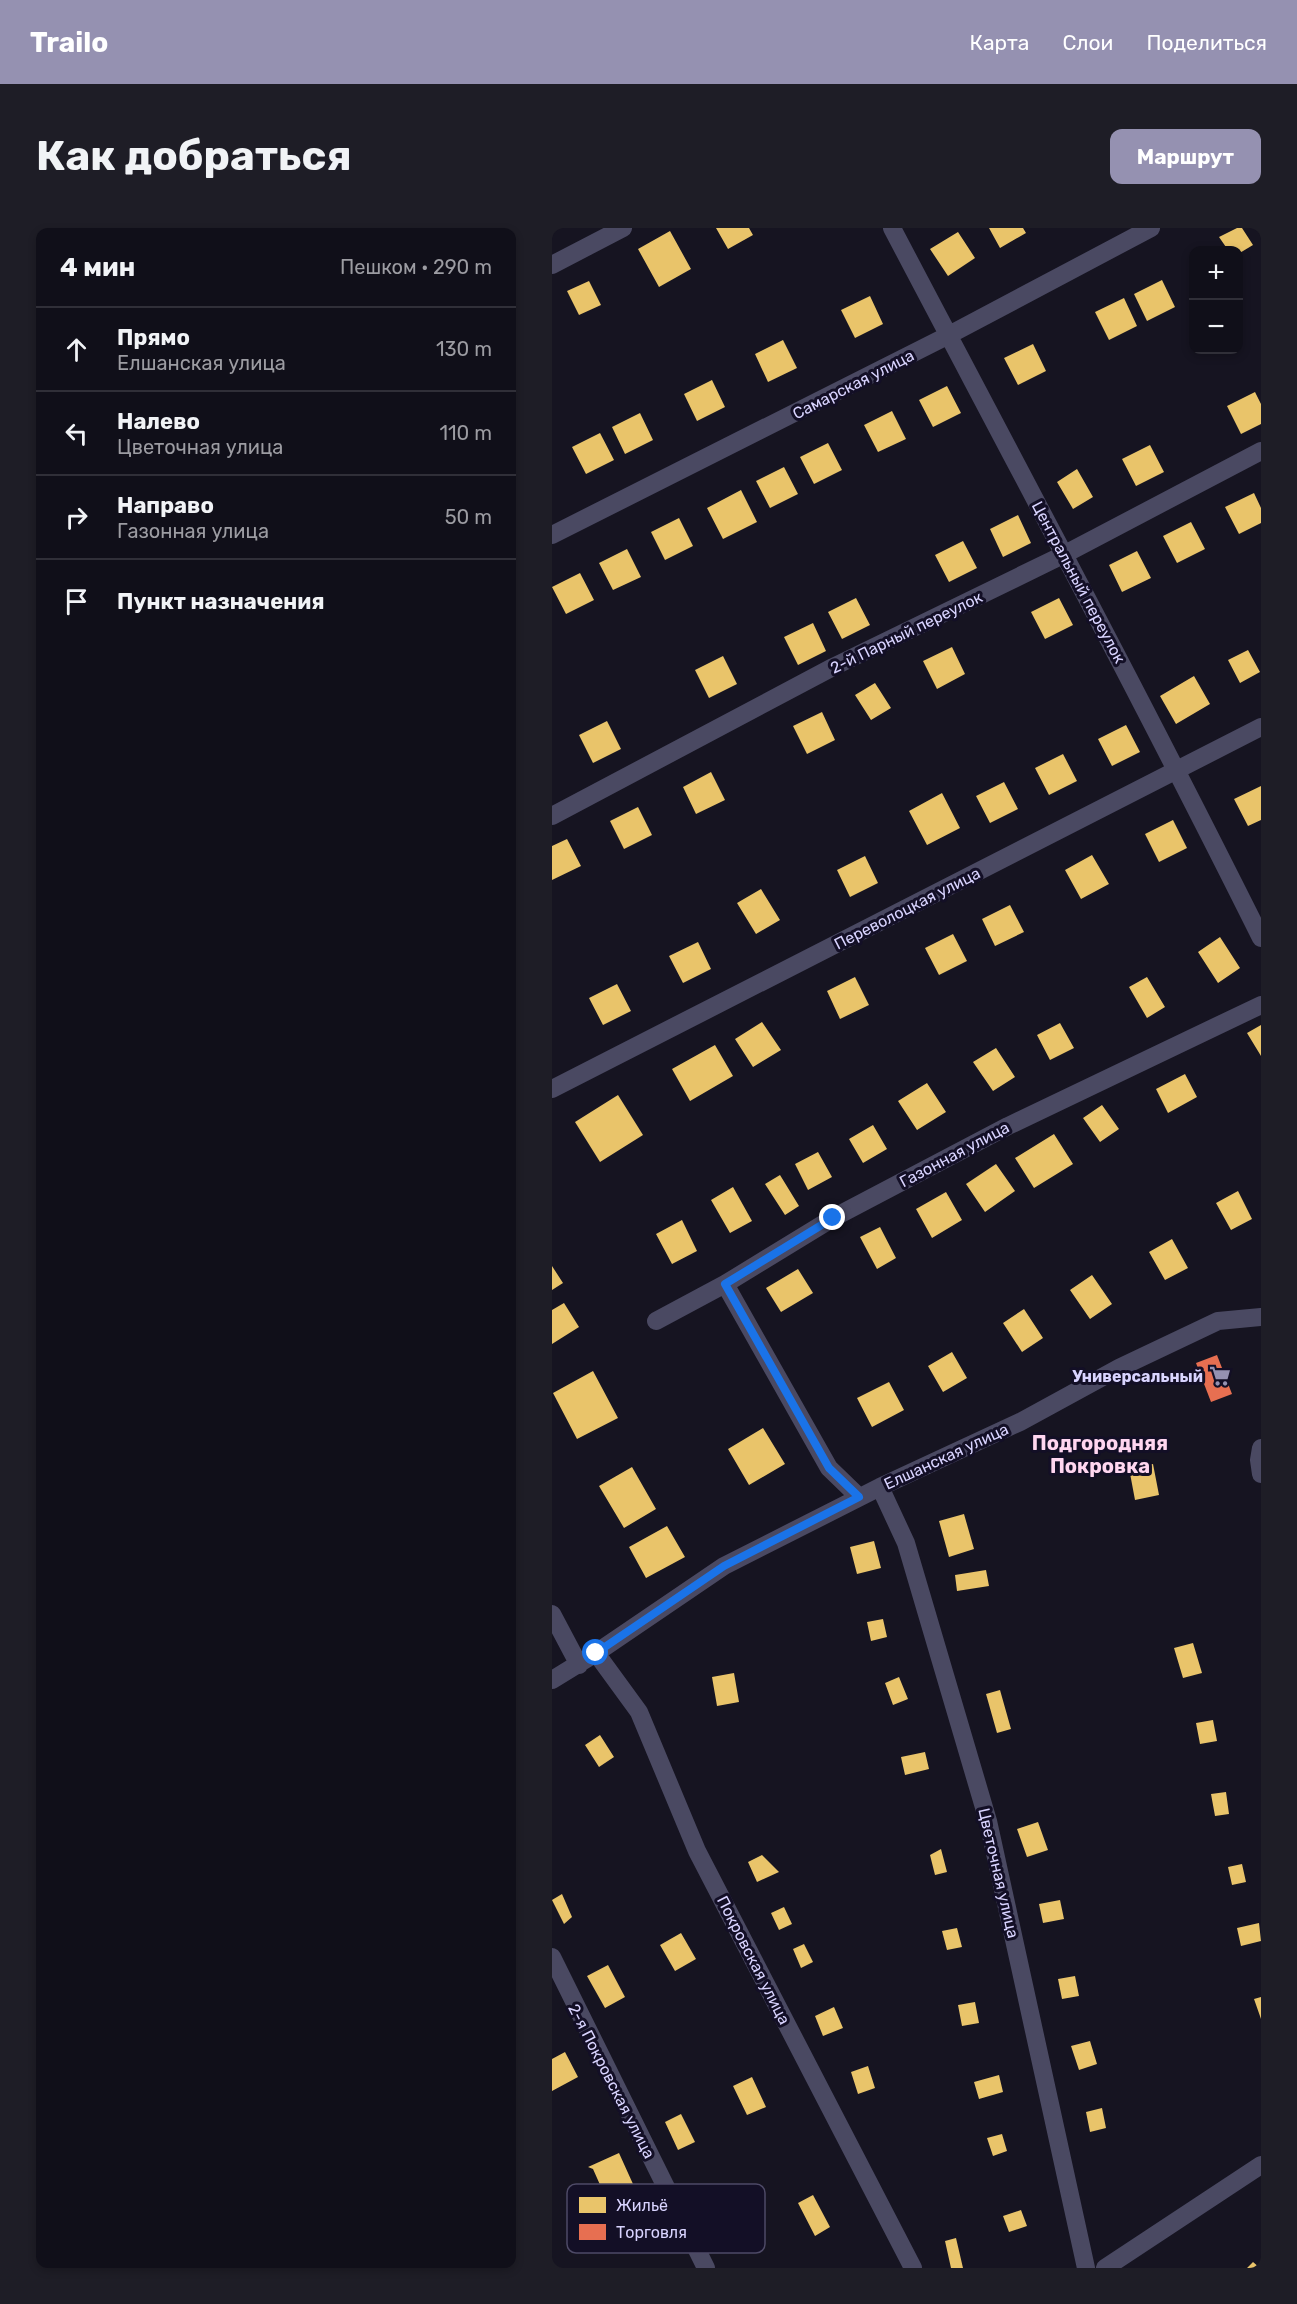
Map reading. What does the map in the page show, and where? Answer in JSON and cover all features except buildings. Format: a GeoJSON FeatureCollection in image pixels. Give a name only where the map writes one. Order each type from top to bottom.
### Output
{"type":"FeatureCollection","features":[{"type":"Feature","properties":{"kind":"street"},"geometry":{"type":"LineString","coordinates":[[552,265],[623,228]]}},
{"type":"Feature","properties":{"kind":"street","name":"Центральный переулок"},"geometry":{"type":"LineString","coordinates":[[892,228],[1178,770],[1261,938]]}},
{"type":"Feature","properties":{"kind":"street","name":"Самарская улица"},"geometry":{"type":"LineString","coordinates":[[552,535],[949,336],[1151,228]]}},
{"type":"Feature","properties":{"kind":"street","name":"2-й Парный переулок"},"geometry":{"type":"LineString","coordinates":[[552,816],[833,668],[1065,554],[1261,451]]}},
{"type":"Feature","properties":{"kind":"street","name":"Переволоцкая улица"},"geometry":{"type":"LineString","coordinates":[[552,1089],[1261,727]]}},
{"type":"Feature","properties":{"kind":"street","name":"Газонная улица"},"geometry":{"type":"LineString","coordinates":[[656,1321],[725,1284],[833,1218],[1008,1126],[1261,1005]]}},
{"type":"Feature","properties":{"kind":"street"},"geometry":{"type":"LineString","coordinates":[[725,1284],[829,1468],[859,1497]]}},
{"type":"Feature","properties":{"kind":"street","name":"Елшанская улица"},"geometry":{"type":"LineString","coordinates":[[552,1680],[579,1665],[724,1566],[859,1497],[1020,1422],[1119,1368],[1218,1321],[1261,1317]]}},
{"type":"Feature","properties":{"kind":"street"},"geometry":{"type":"LineString","coordinates":[[1261,1448],[1259,1460],[1261,1474]]}},
{"type":"Feature","properties":{"kind":"street","name":"Цветочная улица"},"geometry":{"type":"LineString","coordinates":[[880,1487],[906,1543],[988,1821],[1086,2268]]}},
{"type":"Feature","properties":{"kind":"street"},"geometry":{"type":"LineString","coordinates":[[552,1614],[579,1665]]}},
{"type":"Feature","properties":{"kind":"street","name":"Покровская улица"},"geometry":{"type":"LineString","coordinates":[[596,1653],[639,1712],[697,1851],[913,2268]]}},
{"type":"Feature","properties":{"kind":"street","name":"2-я Покровская улица"},"geometry":{"type":"LineString","coordinates":[[552,1957],[664,2184]]}},
{"type":"Feature","properties":{"kind":"street"},"geometry":{"type":"LineString","coordinates":[[1105,2268],[1261,2165]]}},
{"type":"Feature","properties":{"kind":"street","name":"2-я Покровская улица"},"geometry":{"type":"LineString","coordinates":[[698,2253],[706,2268]]}},
{"type":"Feature","properties":{"kind":"place","name":"Универсальный"},"geometry":{"type":"Point","coordinates":[1220,1376]}},
{"type":"Feature","properties":{"kind":"district","name":"Подгородняя Покровка"},"geometry":{"type":"Point","coordinates":[1100,1454]}},
{"type":"Feature","properties":{"kind":"route"},"geometry":{"type":"LineString","coordinates":[[596,1653],[724,1566],[859,1497],[829,1468],[725,1284],[833,1218]]}}]}
